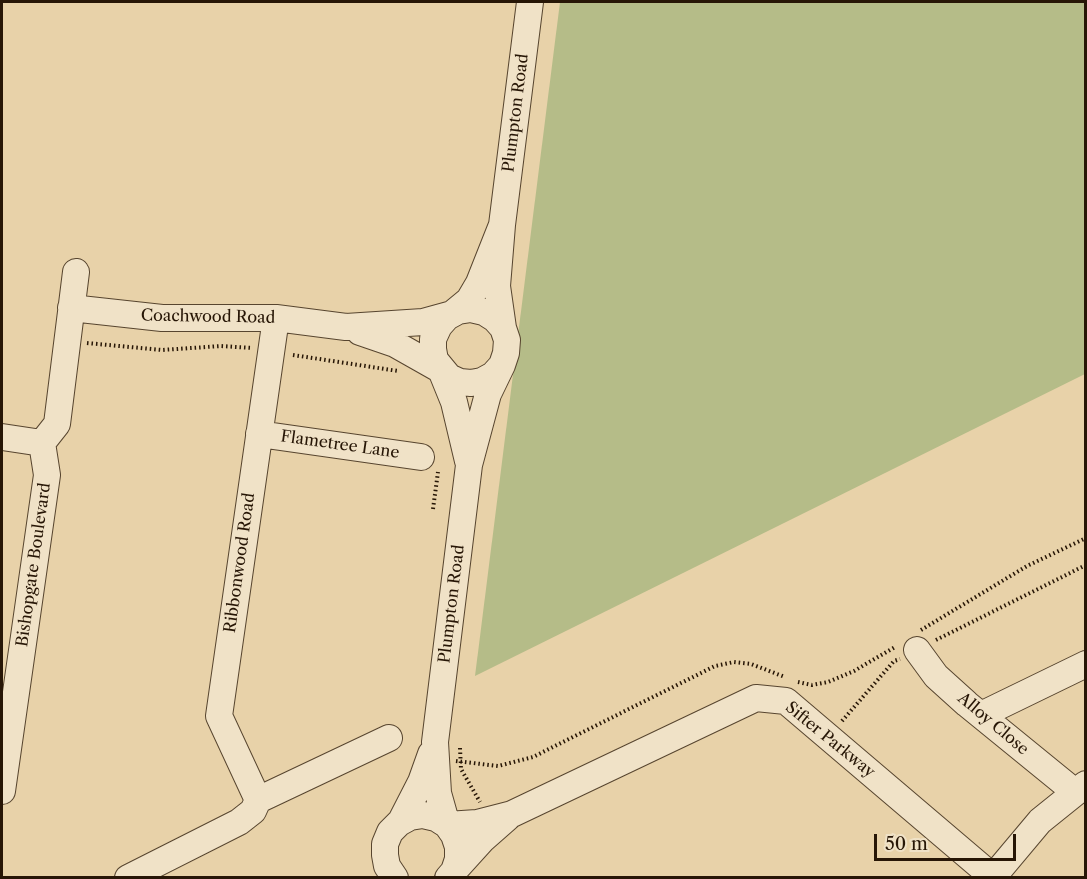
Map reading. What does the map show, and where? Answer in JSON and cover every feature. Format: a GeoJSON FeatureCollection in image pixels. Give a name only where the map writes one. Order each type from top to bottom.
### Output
{"type":"FeatureCollection","features":[{"type":"Feature","properties":{"kind":"street","name":"Plumpton Road"},"geometry":{"type":"LineString","coordinates":[[451,874],[458,860],[459,847],[447,825],[438,793],[435,750],[469,465],[488,394],[506,353],[507,340],[502,328],[497,286],[502,225],[530,2]]}},
{"type":"Feature","properties":{"kind":"street","name":"Plumpton Road"},"geometry":{"type":"LineString","coordinates":[[469,465],[454,402],[435,360],[433,339],[439,326],[469,300],[479,282],[502,225]]}},
{"type":"Feature","properties":{"kind":"street"},"geometry":{"type":"LineString","coordinates":[[2,437],[42,443],[57,424],[76,272]]}},
{"type":"Feature","properties":{"kind":"street","name":"Coachwood Road"},"geometry":{"type":"LineString","coordinates":[[71,308],[162,318],[276,318],[346,327],[423,322],[452,314]]}},
{"type":"Feature","properties":{"kind":"street"},"geometry":{"type":"LineString","coordinates":[[452,314],[471,309],[484,312],[495,319],[502,328]]}},
{"type":"Feature","properties":{"kind":"street","name":"Ribbonwood Road"},"geometry":{"type":"LineString","coordinates":[[258,800],[219,716],[276,318]]}},
{"type":"Feature","properties":{"kind":"street","name":"Coachwood Road"},"geometry":{"type":"LineString","coordinates":[[346,327],[395,344],[441,370]]}},
{"type":"Feature","properties":{"kind":"street"},"geometry":{"type":"LineString","coordinates":[[441,370],[460,382],[471,383],[494,375],[502,365]]}},
{"type":"Feature","properties":{"kind":"street","name":"Flametree Lane"},"geometry":{"type":"LineString","coordinates":[[259,434],[421,457]]}},
{"type":"Feature","properties":{"kind":"street","name":"Bishopgate Boulevard"},"geometry":{"type":"LineString","coordinates":[[2,791],[47,475],[42,443]]}},
{"type":"Feature","properties":{"kind":"street","name":"Alloy Close"},"geometry":{"type":"LineString","coordinates":[[911,642],[936,676],[981,715],[1080,788]]}},
{"type":"Feature","properties":{"kind":"street"},"geometry":{"type":"LineString","coordinates":[[981,715],[1086,664]]}},
{"type":"Feature","properties":{"kind":"street","name":"Sifter Parkway"},"geometry":{"type":"LineString","coordinates":[[447,825],[477,823],[512,814],[756,698],[786,701],[994,877]]}},
{"type":"Feature","properties":{"kind":"street"},"geometry":{"type":"LineString","coordinates":[[128,878],[239,822],[254,811],[258,800],[389,738]]}},
{"type":"Feature","properties":{"kind":"street","name":"Plumpton Road"},"geometry":{"type":"LineString","coordinates":[[394,877],[387,866],[384,855],[385,844],[390,832],[401,821],[435,750]]}},
{"type":"Feature","properties":{"kind":"street"},"geometry":{"type":"LineString","coordinates":[[994,877],[1040,821],[1080,788]]}},
{"type":"Feature","properties":{"kind":"street","name":"Sifter Parkway"},"geometry":{"type":"LineString","coordinates":[[451,874],[482,840],[512,814]]}},
{"type":"Feature","properties":{"kind":"street"},"geometry":{"type":"LineString","coordinates":[[401,821],[423,815],[436,818],[447,825]]}},
{"type":"Feature","properties":{"kind":"path"},"geometry":{"type":"LineString","coordinates":[[842,722],[911,642],[1018,571],[1054,551],[1086,538]]}},
{"type":"Feature","properties":{"kind":"path"},"geometry":{"type":"LineString","coordinates":[[435,750],[498,766],[533,757],[715,666],[734,662],[751,664],[812,685],[828,682],[911,642],[1086,565]]}},
{"type":"Feature","properties":{"kind":"green space"},"geometry":{"type":"Polygon","coordinates":[[[560,2],[1085,2],[1085,374],[475,676],[560,2]]]}}]}
